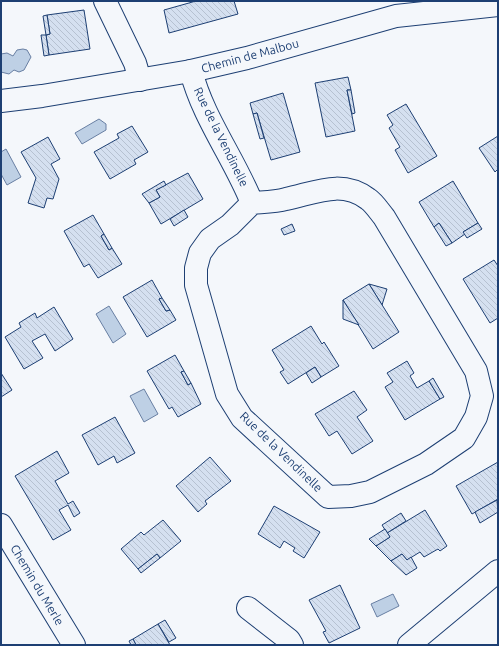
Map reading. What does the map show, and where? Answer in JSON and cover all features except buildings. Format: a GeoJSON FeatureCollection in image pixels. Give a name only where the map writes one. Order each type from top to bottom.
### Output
{"type":"FeatureCollection","features":[{"type":"Feature","properties":{"kind":"street"},"geometry":{"type":"LineString","coordinates":[[105,1],[135,63],[140,80]]}},
{"type":"Feature","properties":{"kind":"street","name":"Chemin de Malbou"},"geometry":{"type":"LineString","coordinates":[[1,101],[191,71],[247,58],[396,16],[498,5]]}},
{"type":"Feature","properties":{"kind":"street","name":"Rue de la Vendinelle"},"geometry":{"type":"LineString","coordinates":[[191,71],[197,93],[242,178],[252,203]]}},
{"type":"Feature","properties":{"kind":"street","name":"Rue de la Vendinelle"},"geometry":{"type":"LineString","coordinates":[[339,187],[354,190],[369,199],[384,217],[476,371],[482,396],[476,417],[464,438],[426,464],[370,492],[351,496],[328,497],[242,418],[227,394],[196,285],[196,268],[200,253],[210,239],[230,225],[252,203],[284,200],[325,189],[339,187]]}},
{"type":"Feature","properties":{"kind":"street","name":"Chemin du Merle"},"geometry":{"type":"LineString","coordinates":[[1,525],[74,645]]}},
{"type":"Feature","properties":{"kind":"street"},"geometry":{"type":"LineString","coordinates":[[409,645],[498,570]]}},
{"type":"Feature","properties":{"kind":"street"},"geometry":{"type":"LineString","coordinates":[[248,608],[289,640],[292,645]]}},
{"type":"Feature","properties":{"kind":"water"},"geometry":{"type":"Polygon","coordinates":[[[17,50],[27,50],[31,57],[24,70],[19,72],[14,70],[9,74],[1,72],[1,54],[7,53],[13,56],[17,50]]]}},
{"type":"Feature","properties":{"kind":"water"},"geometry":{"type":"Polygon","coordinates":[[[99,119],[106,124],[106,130],[82,144],[75,133],[99,119]]]}},
{"type":"Feature","properties":{"kind":"water"},"geometry":{"type":"Polygon","coordinates":[[[6,149],[21,177],[7,185],[1,174],[1,152],[6,149]]]}},
{"type":"Feature","properties":{"kind":"water"},"geometry":{"type":"Polygon","coordinates":[[[109,306],[126,334],[113,343],[96,314],[109,306]]]}},
{"type":"Feature","properties":{"kind":"water"},"geometry":{"type":"Polygon","coordinates":[[[144,389],[158,414],[144,422],[130,396],[144,389]]]}},
{"type":"Feature","properties":{"kind":"water"},"geometry":{"type":"Polygon","coordinates":[[[393,594],[399,606],[377,617],[371,604],[393,594]]]}}]}
